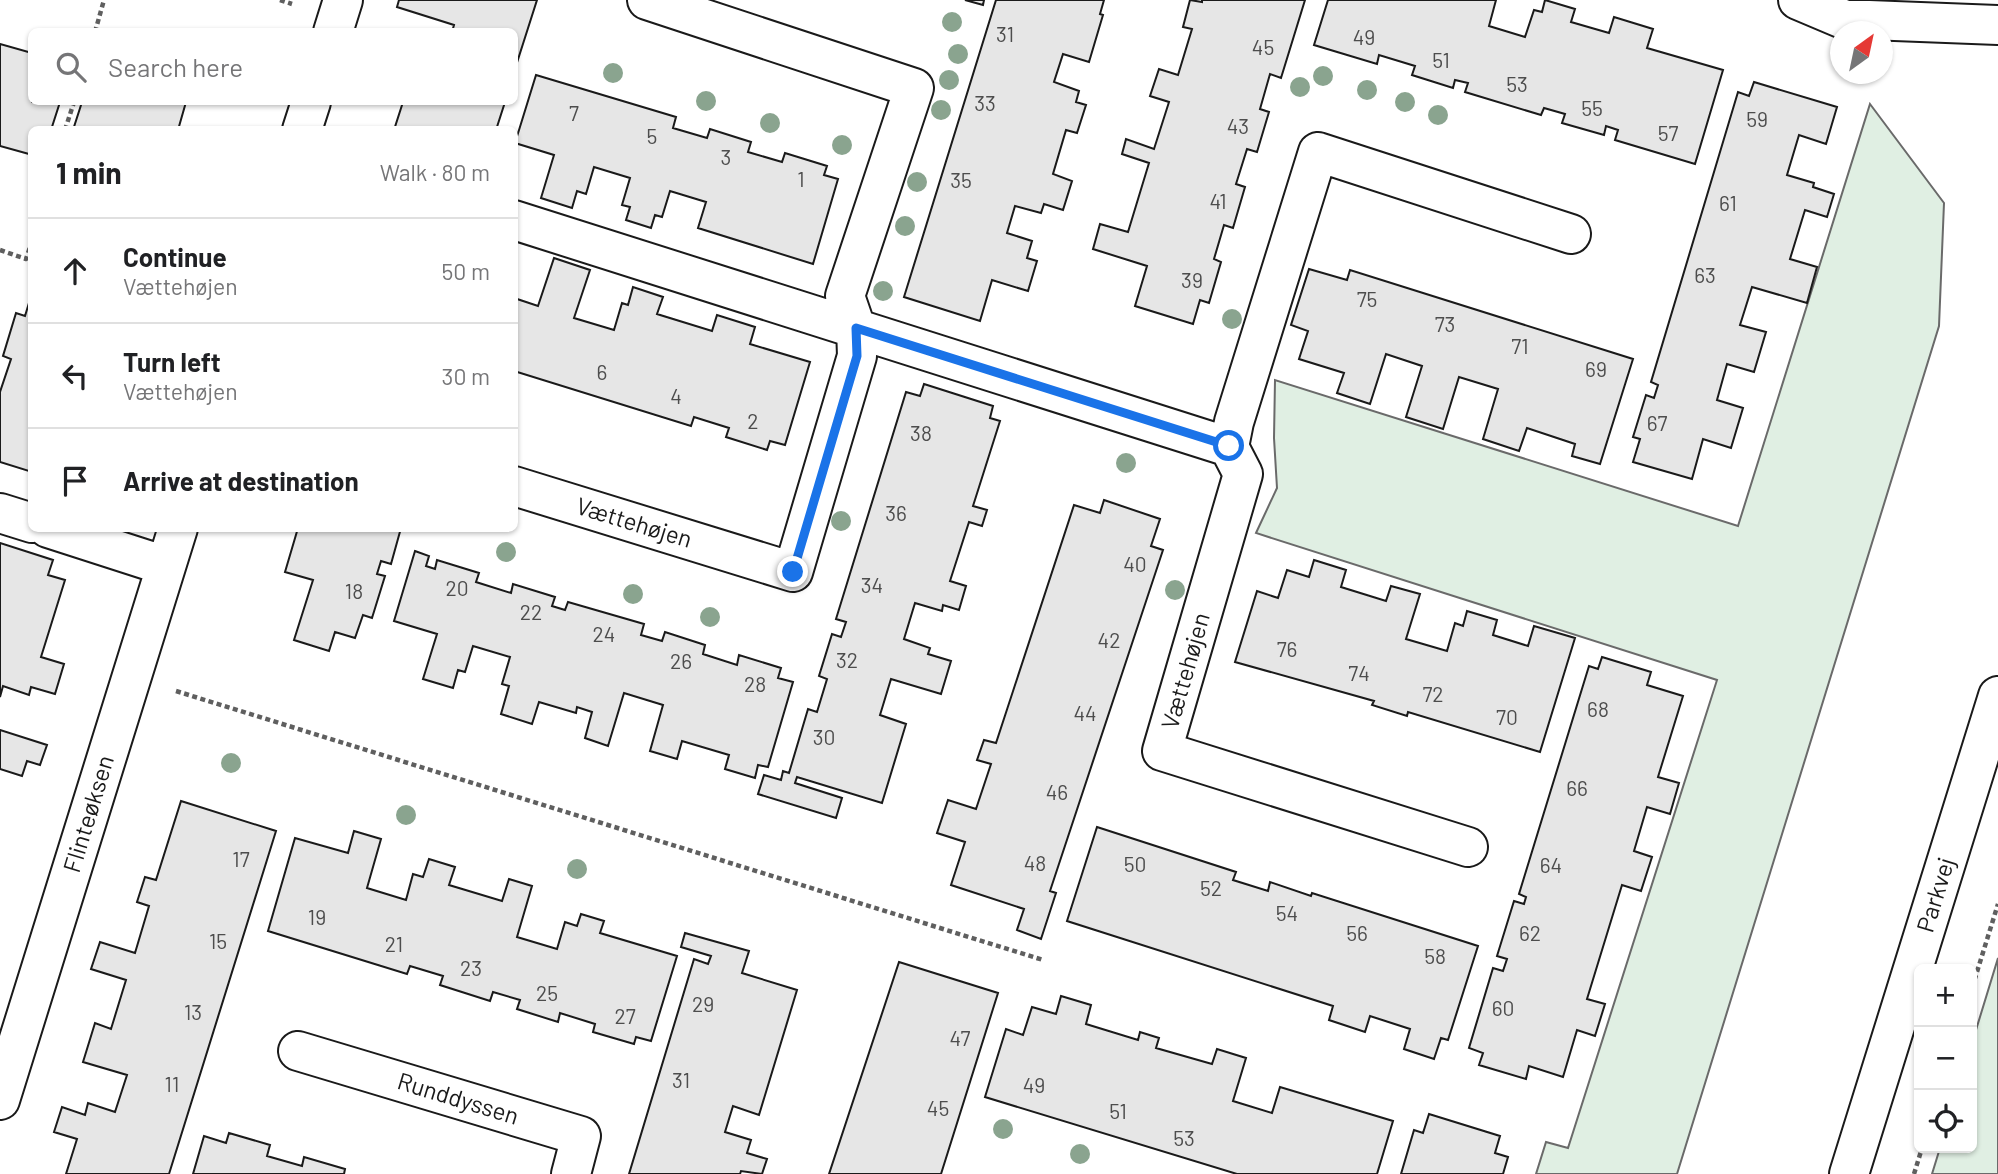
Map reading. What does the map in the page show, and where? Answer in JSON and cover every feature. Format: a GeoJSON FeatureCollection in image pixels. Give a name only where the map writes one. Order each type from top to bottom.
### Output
{"type":"FeatureCollection","features":[{"type":"Feature","properties":{"kind":"street"},"geometry":{"type":"LineString","coordinates":[[334,28],[343,0]]}},
{"type":"Feature","properties":{"kind":"street","name":"Vættehøjen"},"geometry":{"type":"LineString","coordinates":[[518,487],[793,572],[857,356],[856,328],[845,296],[914,88],[647,0]]}},
{"type":"Feature","properties":{"kind":"street"},"geometry":{"type":"LineString","coordinates":[[1798,0],[1843,19],[1998,25]]}},
{"type":"Feature","properties":{"kind":"street"},"geometry":{"type":"LineString","coordinates":[[303,126],[310,105]]}},
{"type":"Feature","properties":{"kind":"street"},"geometry":{"type":"LineString","coordinates":[[518,221],[1229,446],[1234,422],[1318,152],[1571,234]]}},
{"type":"Feature","properties":{"kind":"street","name":"Vættehøjen"},"geometry":{"type":"LineString","coordinates":[[1229,446],[1243,474],[1163,751],[1468,847]]}},
{"type":"Feature","properties":{"kind":"street"},"geometry":{"type":"LineString","coordinates":[[0,513],[28,522]]}},
{"type":"Feature","properties":{"kind":"street"},"geometry":{"type":"LineString","coordinates":[[60,532],[166,566]]}},
{"type":"Feature","properties":{"kind":"street","name":"Flinteøksen"},"geometry":{"type":"LineString","coordinates":[[0,1100],[177,532]]}},
{"type":"Feature","properties":{"kind":"street","name":"Parkvej"},"geometry":{"type":"LineString","coordinates":[[1850,1174],[1998,696]]}},
{"type":"Feature","properties":{"kind":"street","name":"Runddyssen"},"geometry":{"type":"LineString","coordinates":[[298,1051],[581,1136],[570,1174]]}},
{"type":"Feature","properties":{"kind":"path"},"geometry":{"type":"LineString","coordinates":[[96,28],[104,0]]}},
{"type":"Feature","properties":{"kind":"path"},"geometry":{"type":"LineString","coordinates":[[66,126],[73,105]]}},
{"type":"Feature","properties":{"kind":"path"},"geometry":{"type":"LineString","coordinates":[[0,250],[26,259],[28,253]]}},
{"type":"Feature","properties":{"kind":"path"},"geometry":{"type":"LineString","coordinates":[[131,677],[1043,961]]}},
{"type":"Feature","properties":{"kind":"path"},"geometry":{"type":"LineString","coordinates":[[1977,972],[1998,904]]}},
{"type":"Feature","properties":{"kind":"path"},"geometry":{"type":"LineString","coordinates":[[1914,1174],[1920,1153]]}},
{"type":"Feature","properties":{"kind":"green space"},"geometry":{"type":"Polygon","coordinates":[[[1870,104],[1944,203],[1939,326],[1677,1174],[1536,1174],[1546,1142],[1568,1148],[1717,680],[1256,533],[1277,488],[1275,380],[1738,526],[1870,104]]]}},
{"type":"Feature","properties":{"kind":"green space"},"geometry":{"type":"Polygon","coordinates":[[[1998,958],[1998,1174],[1932,1174],[1938,1153],[1977,1153],[1977,1027],[1998,958]]]}},
{"type":"Feature","properties":{"kind":"building"},"geometry":{"type":"Polygon","coordinates":[[[399,0],[537,0],[518,59],[518,28],[453,28],[454,25],[397,7],[399,0]]]}},
{"type":"Feature","properties":{"kind":"building"},"geometry":{"type":"Polygon","coordinates":[[[965,0],[984,0],[983,5],[965,0]]]}},
{"type":"Feature","properties":{"kind":"building"},"geometry":{"type":"Polygon","coordinates":[[[996,0],[1104,0],[1100,14],[1103,15],[1089,62],[1063,54],[1054,82],[1079,91],[1076,102],[1086,105],[1077,133],[1066,130],[1053,174],[1072,181],[1063,210],[1044,204],[1041,213],[1015,206],[1007,233],[1032,241],[1027,258],[1037,261],[1028,291],[992,280],[980,321],[904,297],[996,0]]]}},
{"type":"Feature","properties":{"kind":"building"},"geometry":{"type":"Polygon","coordinates":[[[1190,0],[1305,0],[1281,78],[1270,74],[1260,109],[1269,112],[1257,152],[1247,149],[1236,184],[1245,187],[1233,228],[1224,225],[1214,259],[1221,262],[1209,303],[1200,300],[1193,324],[1135,306],[1147,266],[1093,249],[1100,224],[1128,232],[1149,163],[1122,154],[1126,139],[1154,149],[1169,102],[1150,96],[1159,69],[1178,75],[1192,29],[1183,27],[1190,0]]]}},
{"type":"Feature","properties":{"kind":"building"},"geometry":{"type":"Polygon","coordinates":[[[1328,0],[1496,0],[1489,26],[1525,37],[1534,10],[1542,12],[1545,0],[1575,9],[1571,22],[1609,33],[1614,17],[1653,29],[1647,48],[1723,70],[1695,164],[1615,140],[1618,130],[1606,126],[1604,135],[1562,123],[1565,114],[1544,108],[1541,115],[1465,92],[1468,83],[1455,80],[1453,88],[1412,75],[1415,66],[1379,55],[1377,64],[1314,45],[1328,0]]]}},
{"type":"Feature","properties":{"kind":"building"},"geometry":{"type":"Polygon","coordinates":[[[0,44],[28,52],[28,105],[59,105],[52,126],[28,126],[28,154],[0,146],[0,44]]]}},
{"type":"Feature","properties":{"kind":"building"},"geometry":{"type":"Polygon","coordinates":[[[536,75],[676,117],[673,128],[707,138],[710,129],[751,142],[748,152],[782,162],[785,153],[827,166],[824,175],[838,179],[813,264],[698,228],[706,202],[670,191],[662,217],[655,215],[651,228],[626,220],[630,207],[622,205],[630,178],[594,167],[586,194],[577,191],[572,208],[541,198],[554,155],[518,144],[518,133],[536,75]]]}},
{"type":"Feature","properties":{"kind":"building"},"geometry":{"type":"Polygon","coordinates":[[[1754,82],[1837,107],[1826,144],[1799,135],[1787,175],[1814,183],[1813,187],[1834,194],[1827,217],[1805,210],[1790,259],[1817,267],[1807,303],[1752,287],[1740,325],[1766,332],[1754,372],[1727,364],[1717,400],[1743,408],[1731,448],[1703,439],[1692,479],[1633,462],[1640,439],[1633,437],[1646,395],[1654,398],[1658,385],[1651,382],[1738,92],[1749,96],[1754,82]]]}},
{"type":"Feature","properties":{"kind":"building"},"geometry":{"type":"Polygon","coordinates":[[[81,105],[185,105],[179,126],[74,126],[81,105]]]}},
{"type":"Feature","properties":{"kind":"building"},"geometry":{"type":"Polygon","coordinates":[[[402,105],[504,105],[497,126],[395,126],[402,105]]]}},
{"type":"Feature","properties":{"kind":"building"},"geometry":{"type":"Polygon","coordinates":[[[554,258],[590,270],[574,318],[614,330],[622,303],[628,305],[633,287],[663,297],[657,314],[712,331],[717,315],[755,327],[750,344],[810,362],[785,445],[770,441],[767,450],[726,437],[729,428],[694,417],[691,426],[518,372],[518,299],[538,306],[554,258]]]}},
{"type":"Feature","properties":{"kind":"building"},"geometry":{"type":"Polygon","coordinates":[[[1309,269],[1347,280],[1350,270],[1633,359],[1600,464],[1572,456],[1575,444],[1527,428],[1519,451],[1483,439],[1498,389],[1459,377],[1443,429],[1406,417],[1422,366],[1386,354],[1370,404],[1337,393],[1344,373],[1299,359],[1308,331],[1291,325],[1309,269]]]}},
{"type":"Feature","properties":{"kind":"building"},"geometry":{"type":"Polygon","coordinates":[[[28,306],[28,471],[0,462],[0,392],[11,359],[3,356],[16,313],[25,316],[28,306]]]}},
{"type":"Feature","properties":{"kind":"building"},"geometry":{"type":"Polygon","coordinates":[[[924,384],[993,406],[990,418],[1000,421],[973,506],[987,510],[982,526],[969,522],[950,581],[966,586],[959,610],[943,605],[942,611],[915,603],[904,639],[930,648],[928,654],[951,661],[941,694],[891,679],[880,715],[906,724],[882,803],[797,777],[795,783],[842,798],[836,818],[758,794],[764,775],[781,780],[783,771],[789,773],[808,709],[817,712],[827,679],[819,676],[832,634],[841,637],[846,622],[836,619],[906,392],[920,396],[924,384]]]}},
{"type":"Feature","properties":{"kind":"building"},"geometry":{"type":"Polygon","coordinates":[[[1104,500],[1160,519],[1151,546],[1163,550],[1050,891],[1056,893],[1041,939],[1017,930],[1024,909],[951,885],[965,842],[937,833],[948,800],[976,809],[991,764],[977,760],[984,740],[996,743],[1074,505],[1100,513],[1104,500]]]}},
{"type":"Feature","properties":{"kind":"building"},"geometry":{"type":"Polygon","coordinates":[[[297,532],[400,532],[391,564],[381,561],[377,574],[385,576],[372,618],[363,615],[355,638],[335,632],[329,651],[294,640],[313,580],[285,572],[297,532]]]}},
{"type":"Feature","properties":{"kind":"building"},"geometry":{"type":"Polygon","coordinates":[[[0,543],[53,560],[48,575],[65,580],[41,657],[64,664],[55,694],[31,687],[29,695],[3,686],[0,697],[0,543]]]}},
{"type":"Feature","properties":{"kind":"building"},"geometry":{"type":"Polygon","coordinates":[[[415,551],[429,556],[426,566],[435,569],[437,560],[479,573],[476,582],[511,593],[513,584],[555,597],[552,606],[565,610],[568,602],[644,624],[641,635],[662,641],[665,632],[705,645],[703,654],[737,665],[739,655],[781,668],[778,678],[793,682],[768,767],[758,765],[755,778],[725,769],[729,755],[682,741],[677,759],[650,751],[663,705],[624,693],[608,746],[585,738],[592,712],[577,707],[576,713],[539,702],[532,724],[501,714],[509,686],[502,684],[510,657],[473,646],[465,672],[458,670],[453,688],[423,679],[437,634],[394,621],[415,551]]]}},
{"type":"Feature","properties":{"kind":"building"},"geometry":{"type":"Polygon","coordinates":[[[1314,560],[1346,570],[1341,587],[1386,601],[1391,586],[1420,594],[1406,639],[1447,651],[1455,623],[1463,626],[1467,611],[1497,620],[1493,635],[1528,646],[1534,626],[1575,638],[1540,752],[1408,712],[1407,716],[1372,705],[1374,701],[1235,662],[1257,591],[1278,598],[1287,570],[1309,577],[1314,560]]]}},
{"type":"Feature","properties":{"kind":"building"},"geometry":{"type":"Polygon","coordinates":[[[1602,657],[1651,672],[1647,685],[1683,696],[1658,777],[1679,783],[1670,814],[1647,807],[1634,851],[1652,857],[1641,891],[1622,885],[1587,999],[1605,1004],[1595,1036],[1577,1030],[1563,1077],[1529,1066],[1526,1079],[1479,1065],[1483,1053],[1469,1048],[1493,968],[1503,971],[1507,959],[1497,956],[1514,901],[1524,904],[1526,897],[1519,894],[1589,666],[1598,669],[1602,657]]]}},
{"type":"Feature","properties":{"kind":"building"},"geometry":{"type":"Polygon","coordinates":[[[0,730],[47,745],[40,765],[27,761],[22,776],[0,769],[0,730]]]}},
{"type":"Feature","properties":{"kind":"building"},"geometry":{"type":"Polygon","coordinates":[[[181,801],[276,831],[169,1174],[66,1174],[77,1139],[54,1132],[62,1107],[85,1115],[88,1103],[115,1112],[127,1075],[83,1062],[95,1023],[111,1029],[126,980],[91,969],[100,942],[135,953],[149,906],[137,902],[145,877],[156,880],[181,801]]]}},
{"type":"Feature","properties":{"kind":"building"},"geometry":{"type":"Polygon","coordinates":[[[1097,827],[1236,872],[1233,880],[1268,891],[1270,882],[1478,946],[1448,1040],[1441,1038],[1434,1059],[1404,1049],[1410,1029],[1370,1016],[1365,1032],[1329,1020],[1333,1006],[1067,921],[1097,827]]]}},
{"type":"Feature","properties":{"kind":"building"},"geometry":{"type":"Polygon","coordinates":[[[354,831],[381,839],[367,888],[406,900],[413,874],[423,877],[429,859],[455,867],[449,885],[502,901],[509,879],[532,886],[517,937],[557,949],[565,922],[577,926],[581,914],[604,921],[600,933],[677,956],[651,1041],[636,1037],[634,1044],[593,1032],[595,1024],[560,1013],[558,1022],[517,1009],[520,1000],[493,992],[490,1001],[440,985],[443,976],[410,966],[407,974],[268,931],[295,838],[348,853],[354,831]]]}},
{"type":"Feature","properties":{"kind":"building"},"geometry":{"type":"Polygon","coordinates":[[[685,933],[749,951],[742,973],[797,990],[759,1115],[733,1106],[725,1132],[751,1140],[747,1153],[767,1159],[762,1174],[741,1171],[740,1174],[629,1174],[694,959],[708,964],[711,956],[681,947],[685,933]]]}},
{"type":"Feature","properties":{"kind":"building"},"geometry":{"type":"Polygon","coordinates":[[[899,962],[998,993],[941,1174],[829,1174],[899,962]]]}},
{"type":"Feature","properties":{"kind":"building"},"geometry":{"type":"Polygon","coordinates":[[[1061,996],[1091,1005],[1086,1024],[1138,1040],[1140,1032],[1159,1038],[1156,1048],[1212,1064],[1217,1049],[1246,1058],[1233,1101],[1272,1113],[1280,1087],[1393,1121],[1377,1174],[1237,1174],[985,1097],[1006,1029],[1023,1035],[1032,1007],[1056,1014],[1061,996]]]}},
{"type":"Feature","properties":{"kind":"building"},"geometry":{"type":"Polygon","coordinates":[[[1429,1114],[1500,1136],[1495,1153],[1508,1157],[1503,1174],[1401,1174],[1414,1130],[1423,1133],[1429,1114]]]}},
{"type":"Feature","properties":{"kind":"building"},"geometry":{"type":"Polygon","coordinates":[[[229,1133],[270,1145],[267,1156],[302,1166],[304,1157],[345,1169],[344,1174],[193,1174],[204,1136],[226,1143],[229,1133]]]}},
{"type":"Feature","properties":{"kind":"route"},"geometry":{"type":"LineString","coordinates":[[793,572],[857,356],[856,328],[1229,446]]}}]}
